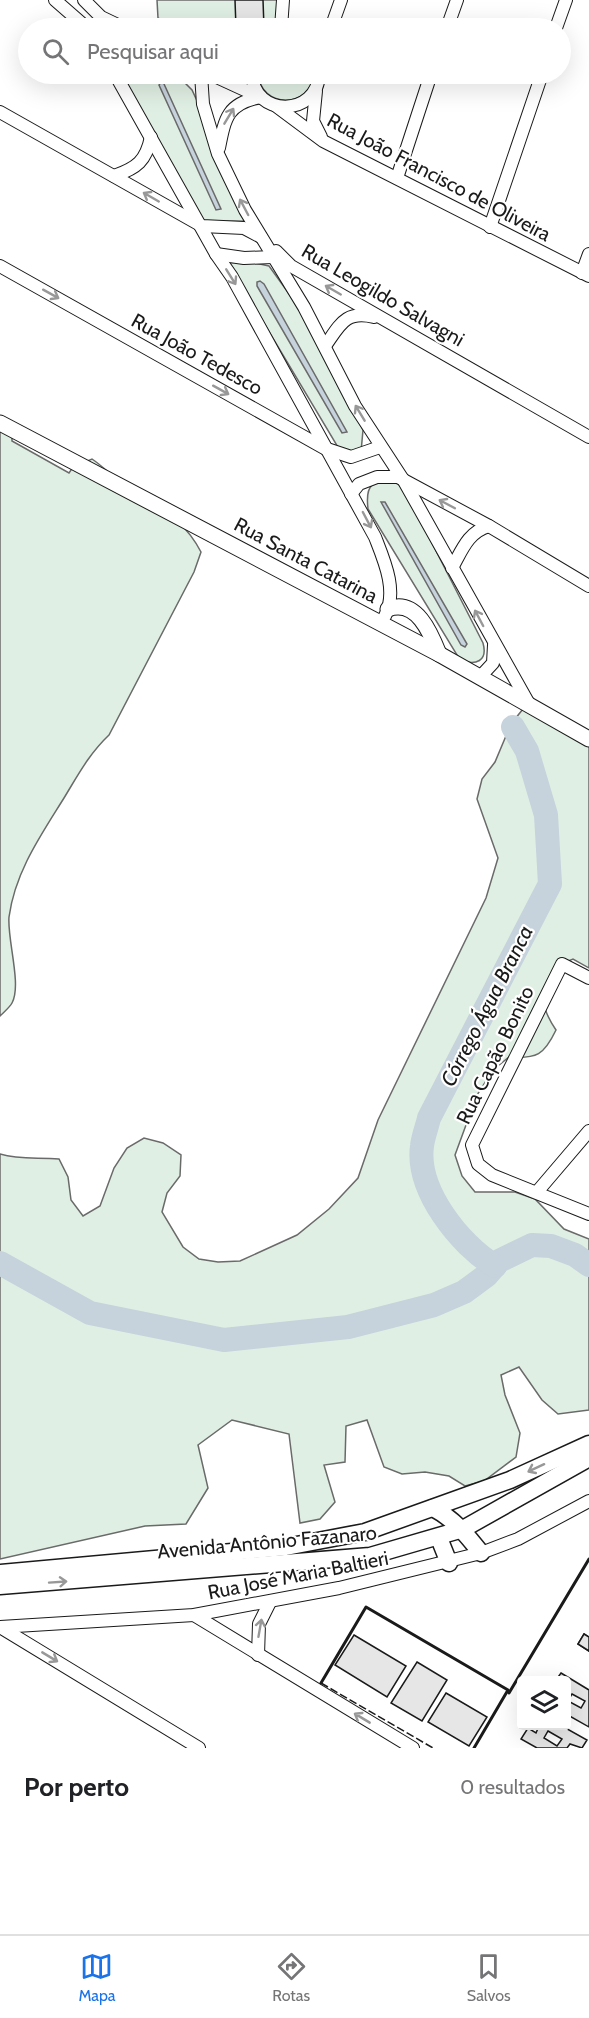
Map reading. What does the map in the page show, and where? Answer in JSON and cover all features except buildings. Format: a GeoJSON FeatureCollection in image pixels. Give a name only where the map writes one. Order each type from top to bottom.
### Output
{"type":"FeatureCollection","features":[{"type":"Feature","properties":{"kind":"main road","name":"Avenida Antônio Fazanaro"},"geometry":{"type":"LineString","coordinates":[[0,1573],[286,1547],[365,1532],[510,1480],[589,1443]]}},
{"type":"Feature","properties":{"kind":"main road","name":"Avenida Antônio Fazanaro"},"geometry":{"type":"LineString","coordinates":[[0,1586],[370,1556],[440,1538],[463,1529],[589,1458]]}},
{"type":"Feature","properties":{"kind":"main road"},"geometry":{"type":"LineString","coordinates":[[433,1508],[449,1517],[463,1529],[481,1553]]}},
{"type":"Feature","properties":{"kind":"main road"},"geometry":{"type":"LineString","coordinates":[[365,1532],[364,1541],[370,1556]]}},
{"type":"Feature","properties":{"kind":"main road"},"geometry":{"type":"LineString","coordinates":[[440,1538],[449,1563]]}},
{"type":"Feature","properties":{"kind":"street"},"geometry":{"type":"LineString","coordinates":[[55,0],[76,18]]}},
{"type":"Feature","properties":{"kind":"street"},"geometry":{"type":"LineString","coordinates":[[84,0],[102,18]]}},
{"type":"Feature","properties":{"kind":"street"},"geometry":{"type":"LineString","coordinates":[[282,18],[283,0]]}},
{"type":"Feature","properties":{"kind":"street"},"geometry":{"type":"LineString","coordinates":[[335,18],[341,0]]}},
{"type":"Feature","properties":{"kind":"street"},"geometry":{"type":"LineString","coordinates":[[451,18],[457,0]]}},
{"type":"Feature","properties":{"kind":"street"},"geometry":{"type":"LineString","coordinates":[[560,18],[566,0]]}},
{"type":"Feature","properties":{"kind":"street"},"geometry":{"type":"LineString","coordinates":[[121,84],[216,254],[232,277],[375,537],[389,573],[388,609],[380,624]]}},
{"type":"Feature","properties":{"kind":"street"},"geometry":{"type":"LineString","coordinates":[[202,84],[203,104],[218,154],[245,210],[325,346],[380,447],[404,481],[494,645],[530,705]]}},
{"type":"Feature","properties":{"kind":"street"},"geometry":{"type":"LineString","coordinates":[[231,84],[261,97]]}},
{"type":"Feature","properties":{"kind":"street"},"geometry":{"type":"LineString","coordinates":[[254,84],[261,97]]}},
{"type":"Feature","properties":{"kind":"street"},"geometry":{"type":"LineString","coordinates":[[276,106],[296,106],[313,94],[316,84]]}},
{"type":"Feature","properties":{"kind":"street"},"geometry":{"type":"LineString","coordinates":[[317,84],[313,121],[323,141]]}},
{"type":"Feature","properties":{"kind":"street"},"geometry":{"type":"LineString","coordinates":[[397,178],[428,84]]}},
{"type":"Feature","properties":{"kind":"street"},"geometry":{"type":"LineString","coordinates":[[490,227],[539,84]]}},
{"type":"Feature","properties":{"kind":"street"},"geometry":{"type":"LineString","coordinates":[[218,154],[223,127],[229,113],[242,101],[261,97]]}},
{"type":"Feature","properties":{"kind":"street","name":"Rua João Francisco de Oliveira"},"geometry":{"type":"LineString","coordinates":[[261,97],[323,141],[586,275]]}},
{"type":"Feature","properties":{"kind":"street","name":"Rua Leogildo Salvagni"},"geometry":{"type":"LineString","coordinates":[[0,112],[202,226],[244,228],[261,236],[291,266],[589,437]]}},
{"type":"Feature","properties":{"kind":"street"},"geometry":{"type":"LineString","coordinates":[[114,176],[136,168],[148,152],[151,137]]}},
{"type":"Feature","properties":{"kind":"street"},"geometry":{"type":"LineString","coordinates":[[216,254],[243,258],[273,257]]}},
{"type":"Feature","properties":{"kind":"street"},"geometry":{"type":"LineString","coordinates":[[586,275],[589,255]]}},
{"type":"Feature","properties":{"kind":"street","name":"Rua João Tedesco"},"geometry":{"type":"LineString","coordinates":[[0,266],[324,448],[351,457],[380,447]]}},
{"type":"Feature","properties":{"kind":"street"},"geometry":{"type":"LineString","coordinates":[[325,346],[343,321],[353,315],[384,319]]}},
{"type":"Feature","properties":{"kind":"street","name":"Rua Santa Catarina"},"geometry":{"type":"LineString","coordinates":[[0,423],[439,654],[589,739]]}},
{"type":"Feature","properties":{"kind":"street"},"geometry":{"type":"LineString","coordinates":[[351,494],[359,484],[377,477],[398,477],[489,526],[589,586]]}},
{"type":"Feature","properties":{"kind":"street"},"geometry":{"type":"LineString","coordinates":[[452,568],[470,538],[477,531],[489,526]]}},
{"type":"Feature","properties":{"kind":"street"},"geometry":{"type":"LineString","coordinates":[[388,609],[396,606],[405,608],[421,618],[439,654]]}},
{"type":"Feature","properties":{"kind":"street"},"geometry":{"type":"LineString","coordinates":[[480,677],[493,663],[494,645]]}},
{"type":"Feature","properties":{"kind":"street","name":"Rua Capão Bonito"},"geometry":{"type":"LineString","coordinates":[[537,1192],[492,1175],[478,1164],[472,1145],[562,964],[589,978]]}},
{"type":"Feature","properties":{"kind":"street"},"geometry":{"type":"LineString","coordinates":[[589,1131],[537,1192],[589,1214]]}},
{"type":"Feature","properties":{"kind":"street","name":"Rua José Maria Baltieri"},"geometry":{"type":"LineString","coordinates":[[0,1627],[194,1615],[270,1602],[449,1563],[481,1553],[518,1539],[589,1501]]}},
{"type":"Feature","properties":{"kind":"street"},"geometry":{"type":"LineString","coordinates":[[258,1655],[260,1624],[270,1602]]}},
{"type":"Feature","properties":{"kind":"street"},"geometry":{"type":"LineString","coordinates":[[194,1615],[412,1748]]}},
{"type":"Feature","properties":{"kind":"street"},"geometry":{"type":"LineString","coordinates":[[0,1627],[199,1748]]}},
{"type":"Feature","properties":{"kind":"green space"},"geometry":{"type":"Polygon","coordinates":[[[157,0],[282,0],[279,18],[158,18],[157,0]]]}},
{"type":"Feature","properties":{"kind":"green space"},"geometry":{"type":"Polygon","coordinates":[[[124,84],[186,84],[192,90],[251,217],[243,221],[201,222],[124,84]]]}},
{"type":"Feature","properties":{"kind":"green space"},"geometry":{"type":"Polygon","coordinates":[[[311,84],[305,94],[296,99],[286,100],[276,99],[267,94],[261,85],[311,84]]]}},
{"type":"Feature","properties":{"kind":"green space"},"geometry":{"type":"Polygon","coordinates":[[[246,261],[269,266],[295,302],[363,430],[361,452],[342,454],[228,263],[246,261]]]}},
{"type":"Feature","properties":{"kind":"green space"},"geometry":{"type":"Polygon","coordinates":[[[0,422],[12,432],[12,441],[69,473],[73,467],[92,459],[125,486],[177,521],[194,539],[201,552],[194,572],[109,735],[79,773],[23,869],[12,900],[9,917],[15,995],[11,1005],[0,1016],[0,422]]]}},
{"type":"Feature","properties":{"kind":"green space"},"geometry":{"type":"Polygon","coordinates":[[[395,479],[407,494],[483,643],[484,654],[476,662],[460,660],[368,509],[368,494],[372,485],[395,479]]]}},
{"type":"Feature","properties":{"kind":"green space"},"geometry":{"type":"Polygon","coordinates":[[[523,709],[589,737],[589,968],[573,959],[568,961],[548,987],[544,1001],[545,1009],[556,1030],[552,1038],[539,1054],[509,1057],[493,1070],[477,1095],[455,1155],[462,1176],[475,1192],[515,1192],[535,1199],[564,1229],[589,1239],[589,1410],[558,1414],[542,1400],[519,1367],[501,1375],[505,1395],[520,1433],[516,1457],[484,1481],[465,1486],[449,1476],[425,1472],[402,1474],[384,1467],[367,1420],[346,1426],[345,1462],[324,1465],[335,1502],[320,1519],[300,1523],[289,1434],[232,1420],[198,1445],[208,1488],[186,1524],[145,1526],[0,1559],[0,1154],[22,1158],[59,1159],[68,1177],[71,1200],[83,1216],[100,1206],[114,1168],[127,1148],[144,1138],[163,1143],[181,1155],[180,1176],[167,1193],[162,1212],[183,1247],[199,1259],[218,1262],[240,1261],[297,1235],[329,1209],[358,1178],[378,1120],[486,898],[498,858],[477,799],[482,779],[495,762],[511,724],[523,709]]]}},
{"type":"Feature","properties":{"kind":"shaded area"},"geometry":{"type":"Polygon","coordinates":[[[164,84],[221,209],[216,210],[159,85],[164,84]]]}},
{"type":"Feature","properties":{"kind":"shaded area"},"geometry":{"type":"Polygon","coordinates":[[[257,282],[264,284],[347,432],[342,433],[257,286],[257,282]]]}},
{"type":"Feature","properties":{"kind":"shaded area"},"geometry":{"type":"Polygon","coordinates":[[[381,502],[385,502],[467,644],[465,647],[461,645],[381,502]]]}},
{"type":"Feature","properties":{"kind":"waterway","name":"Córrego Água Branca"},"geometry":{"type":"LineString","coordinates":[[495,1266],[468,1245],[443,1215],[426,1180],[422,1163],[422,1146],[429,1118],[550,884],[546,815],[527,751],[513,727]]}},
{"type":"Feature","properties":{"kind":"waterway"},"geometry":{"type":"LineString","coordinates":[[0,1263],[90,1313],[224,1340],[348,1327],[434,1305],[464,1292],[487,1275],[499,1261],[532,1245],[551,1246],[575,1255],[589,1265]]}},
{"type":"Feature","properties":{"kind":"fence"},"geometry":{"type":"LineString","coordinates":[[321,1683],[433,1748]]}},
{"type":"Feature","properties":{"kind":"wall"},"geometry":{"type":"LineString","coordinates":[[509,1693],[589,1559]]}},
{"type":"Feature","properties":{"kind":"wall"},"geometry":{"type":"LineString","coordinates":[[321,1683],[366,1607],[508,1690],[474,1748]]}}]}
